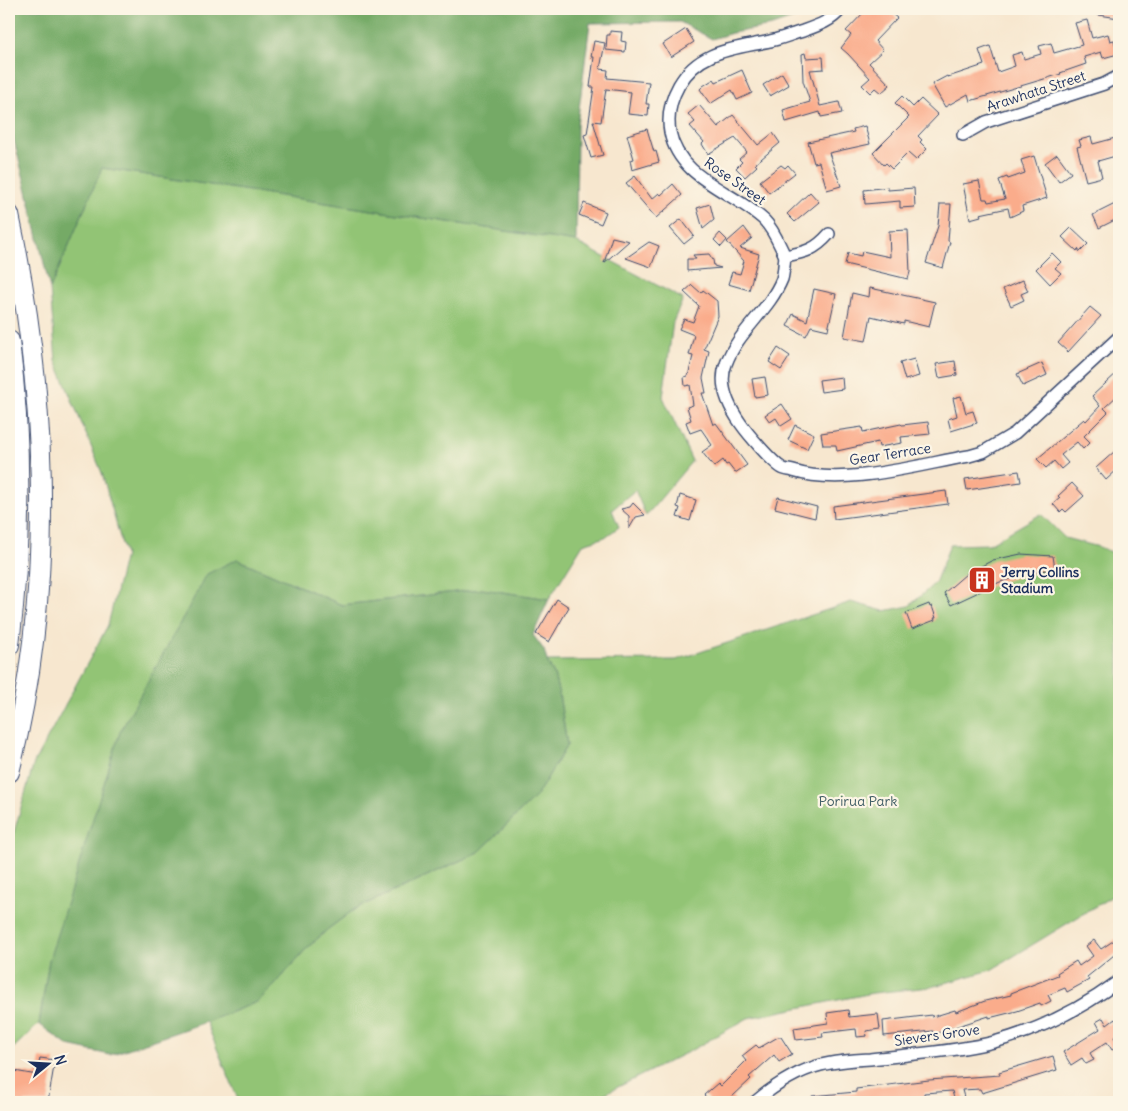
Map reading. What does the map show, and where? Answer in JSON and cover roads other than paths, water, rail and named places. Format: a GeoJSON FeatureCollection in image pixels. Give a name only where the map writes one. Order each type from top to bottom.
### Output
{"type":"FeatureCollection","features":[{"type":"Feature","properties":{"kind":"highway"},"geometry":{"type":"LineString","coordinates":[[9,215],[24,294],[31,345],[38,414],[42,492],[36,613],[20,719],[9,772]]}},
{"type":"Feature","properties":{"kind":"highway"},"geometry":{"type":"LineString","coordinates":[[9,341],[17,427],[19,504],[9,645]]}},
{"type":"Feature","properties":{"kind":"street","name":"Rose Street"},"geometry":{"type":"LineString","coordinates":[[785,256],[766,222],[749,208],[710,184],[677,154],[669,127],[672,96],[684,76],[704,59],[720,51],[773,41],[814,27],[835,17],[841,9]]}},
{"type":"Feature","properties":{"kind":"street","name":"Arawhata Street"},"geometry":{"type":"LineString","coordinates":[[963,135],[986,122],[1104,84],[1119,76]]}},
{"type":"Feature","properties":{"kind":"street"},"geometry":{"type":"LineString","coordinates":[[785,256],[807,252],[820,244],[829,234]]}},
{"type":"Feature","properties":{"kind":"street","name":"Gear Terrace"},"geometry":{"type":"LineString","coordinates":[[785,256],[782,277],[777,288],[731,351],[722,378],[725,394],[735,415],[752,438],[782,468],[805,475],[862,475],[982,452],[1015,433],[1119,337]]}},
{"type":"Feature","properties":{"kind":"street","name":"Sievers Grove"},"geometry":{"type":"LineString","coordinates":[[755,1102],[779,1084],[803,1071],[820,1065],[931,1052],[993,1042],[1034,1029],[1080,1008],[1119,981]]}},
{"type":"Feature","properties":{"kind":"place","name":"Jerry Collins Stadium"},"geometry":{"type":"Point","coordinates":[982,580]}},
{"type":"Feature","properties":{"kind":"park label","name":"Porirua Park"},"geometry":{"type":"Point","coordinates":[858,801]}}]}
